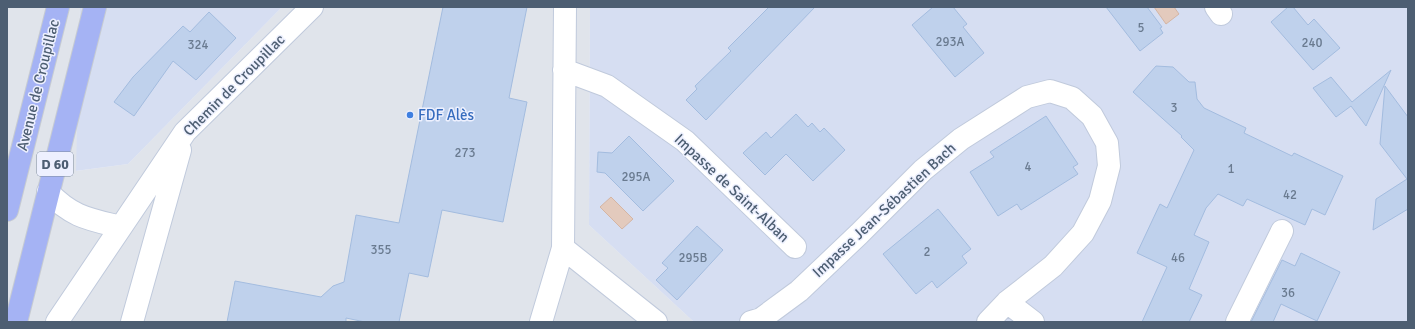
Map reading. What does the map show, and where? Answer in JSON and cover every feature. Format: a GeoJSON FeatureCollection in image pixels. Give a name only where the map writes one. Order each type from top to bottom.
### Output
{"type":"FeatureCollection","features":[{"type":"Feature","properties":{"kind":"main road","name":"Avenue de Croupillac"},"geometry":{"type":"LineString","coordinates":[[7,210],[58,7]]}},
{"type":"Feature","properties":{"kind":"main road","name":"D 60"},"geometry":{"type":"LineString","coordinates":[[16,322],[95,7]]}},
{"type":"Feature","properties":{"kind":"street","name":"Chemin de Croupillac"},"geometry":{"type":"LineString","coordinates":[[57,322],[185,132],[312,7]]}},
{"type":"Feature","properties":{"kind":"street"},"geometry":{"type":"LineString","coordinates":[[541,322],[564,248],[564,7]]}},
{"type":"Feature","properties":{"kind":"street","name":"Impasse de Saint-Alban"},"geometry":{"type":"LineString","coordinates":[[564,70],[607,86],[685,141],[795,247]]}},
{"type":"Feature","properties":{"kind":"street","name":"Impasse Jean-Sébastien Bach"},"geometry":{"type":"LineString","coordinates":[[751,322],[761,319],[799,291],[923,170],[961,139],[1027,97],[1050,91],[1072,98],[1092,116],[1107,143],[1109,166],[1100,201],[1083,233],[1052,266],[1007,302],[988,322]]}},
{"type":"Feature","properties":{"kind":"street"},"geometry":{"type":"LineString","coordinates":[[132,322],[185,132]]}},
{"type":"Feature","properties":{"kind":"street"},"geometry":{"type":"LineString","coordinates":[[48,192],[62,206],[87,219],[121,227]]}},
{"type":"Feature","properties":{"kind":"street"},"geometry":{"type":"LineString","coordinates":[[1237,322],[1282,231]]}},
{"type":"Feature","properties":{"kind":"street"},"geometry":{"type":"LineString","coordinates":[[564,248],[656,322]]}},
{"type":"Feature","properties":{"kind":"street"},"geometry":{"type":"LineString","coordinates":[[1007,302],[1033,322]]}},
{"type":"Feature","properties":{"kind":"shaded area"},"geometry":{"type":"Polygon","coordinates":[[[7,7],[80,7],[76,171],[128,164],[282,7],[590,7],[589,225],[694,322],[7,322],[7,7]]]}},
{"type":"Feature","properties":{"kind":"shaded area"},"geometry":{"type":"Polygon","coordinates":[[[80,7],[282,7],[128,164],[75,171],[80,7]]]}},
{"type":"Feature","properties":{"kind":"shaded area"},"geometry":{"type":"Polygon","coordinates":[[[590,7],[1408,7],[1408,322],[694,322],[589,225],[590,7]]]}},
{"type":"Feature","properties":{"kind":"shaded area"},"geometry":{"type":"Polygon","coordinates":[[[1154,7],[1174,7],[1179,14],[1166,24],[1154,7]]]}},
{"type":"Feature","properties":{"kind":"shaded area"},"geometry":{"type":"Polygon","coordinates":[[[611,197],[633,219],[622,229],[600,207],[611,197]]]}},
{"type":"Feature","properties":{"kind":"building"},"geometry":{"type":"Polygon","coordinates":[[[443,7],[527,7],[509,98],[527,102],[503,222],[442,210],[428,277],[409,273],[399,322],[365,322],[346,318],[346,322],[227,322],[235,281],[321,297],[333,286],[344,282],[356,215],[399,223],[443,7]]]}},
{"type":"Feature","properties":{"kind":"building"},"geometry":{"type":"Polygon","coordinates":[[[769,7],[815,7],[706,120],[686,100],[697,89],[695,86],[731,51],[728,48],[769,7]]]}},
{"type":"Feature","properties":{"kind":"building"},"geometry":{"type":"Polygon","coordinates":[[[933,7],[953,7],[967,24],[963,27],[984,53],[955,77],[912,25],[933,7]]]}},
{"type":"Feature","properties":{"kind":"building"},"geometry":{"type":"Polygon","coordinates":[[[1106,7],[1147,7],[1162,27],[1160,28],[1163,33],[1140,51],[1106,7]]]}},
{"type":"Feature","properties":{"kind":"building"},"geometry":{"type":"Polygon","coordinates":[[[1288,7],[1293,7],[1308,25],[1314,19],[1340,48],[1313,70],[1271,22],[1288,7]]]}},
{"type":"Feature","properties":{"kind":"building"},"geometry":{"type":"Polygon","coordinates":[[[209,12],[236,38],[196,80],[173,61],[134,116],[114,102],[133,77],[183,26],[190,32],[209,12]]]}},
{"type":"Feature","properties":{"kind":"building"},"geometry":{"type":"Polygon","coordinates":[[[1156,66],[1173,67],[1189,82],[1195,82],[1197,99],[1204,108],[1246,128],[1244,133],[1292,156],[1294,153],[1343,176],[1325,215],[1312,209],[1305,225],[1247,199],[1243,206],[1218,194],[1206,208],[1194,235],[1209,242],[1189,289],[1202,295],[1189,322],[1142,322],[1167,267],[1137,253],[1160,204],[1167,208],[1194,150],[1181,137],[1182,136],[1133,92],[1156,66]]]}},
{"type":"Feature","properties":{"kind":"building"},"geometry":{"type":"Polygon","coordinates":[[[1391,70],[1366,126],[1351,106],[1336,117],[1313,88],[1331,77],[1352,102],[1391,70]]]}},
{"type":"Feature","properties":{"kind":"building"},"geometry":{"type":"Polygon","coordinates":[[[1385,86],[1408,117],[1408,209],[1373,230],[1376,199],[1407,179],[1380,144],[1385,86]]]}},
{"type":"Feature","properties":{"kind":"building"},"geometry":{"type":"Polygon","coordinates":[[[796,114],[808,127],[812,123],[820,132],[824,128],[845,150],[813,181],[786,154],[765,175],[743,153],[766,132],[771,138],[796,114]]]}},
{"type":"Feature","properties":{"kind":"building"},"geometry":{"type":"Polygon","coordinates":[[[1046,116],[1078,164],[1073,167],[1078,174],[1021,210],[1017,204],[998,216],[970,172],[994,157],[990,152],[1046,116]]]}},
{"type":"Feature","properties":{"kind":"building"},"geometry":{"type":"Polygon","coordinates":[[[629,136],[674,181],[643,211],[605,173],[597,172],[598,152],[612,153],[629,136]]]}},
{"type":"Feature","properties":{"kind":"building"},"geometry":{"type":"Polygon","coordinates":[[[938,209],[971,249],[962,256],[967,263],[937,288],[932,281],[916,294],[883,254],[938,209]]]}},
{"type":"Feature","properties":{"kind":"building"},"geometry":{"type":"Polygon","coordinates":[[[697,226],[723,250],[677,300],[656,280],[668,268],[662,263],[697,226]]]}},
{"type":"Feature","properties":{"kind":"building"},"geometry":{"type":"Polygon","coordinates":[[[1301,253],[1340,272],[1317,321],[1281,304],[1273,322],[1251,322],[1282,260],[1295,266],[1301,253]]]}},
{"type":"Feature","properties":{"kind":"place","name":"FDF Alès"},"geometry":{"type":"Point","coordinates":[410,115]}}]}
